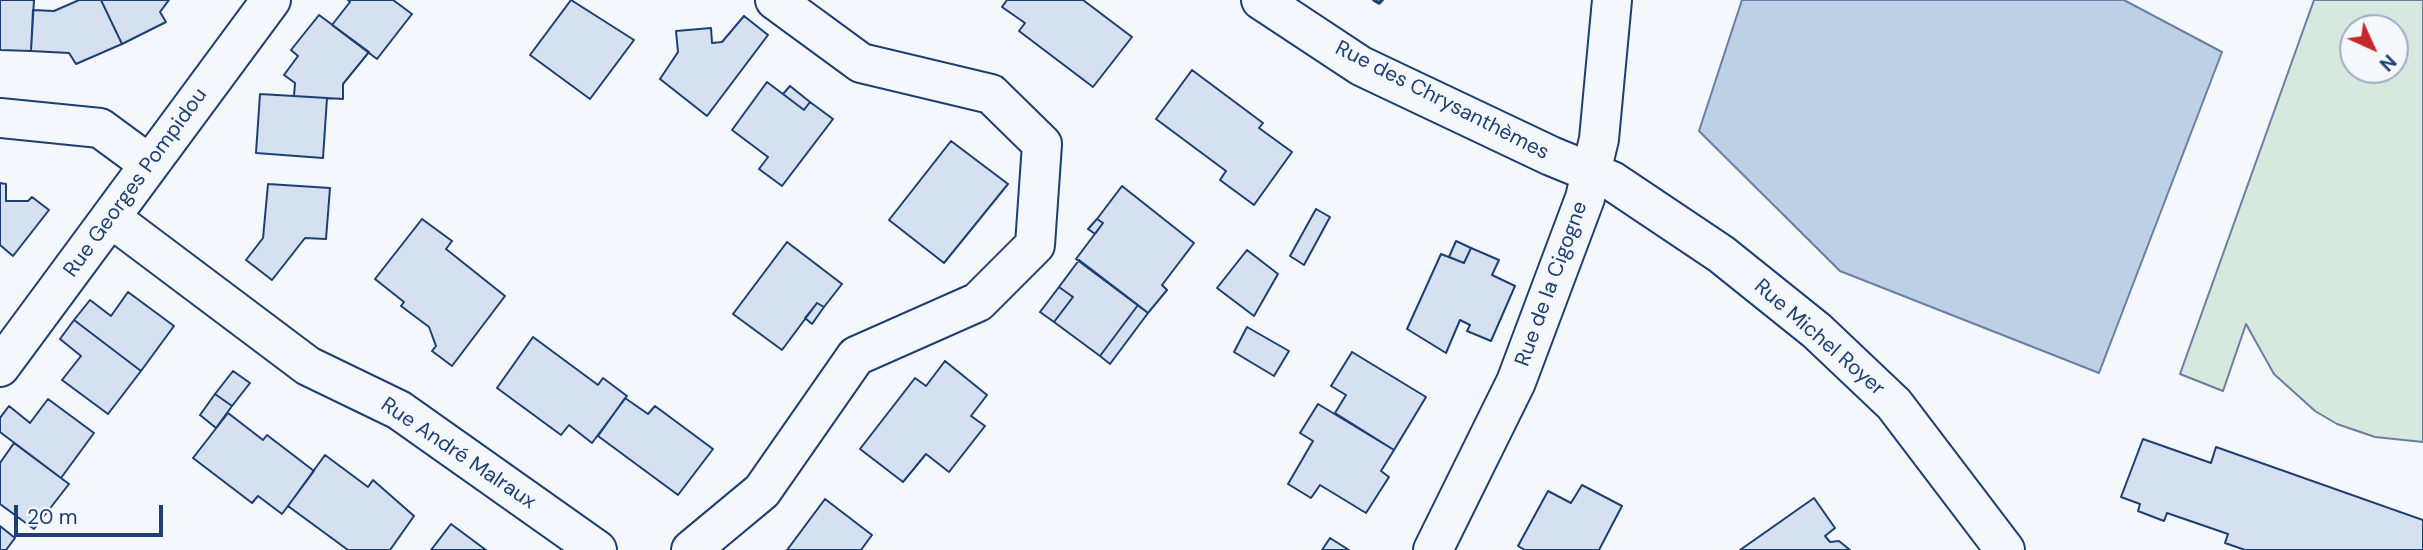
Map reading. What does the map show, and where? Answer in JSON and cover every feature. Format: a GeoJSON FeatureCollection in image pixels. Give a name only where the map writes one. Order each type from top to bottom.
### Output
{"type":"FeatureCollection","features":[{"type":"Feature","properties":{"kind":"street","name":"Rue Georges Pompidou"},"geometry":{"type":"LineString","coordinates":[[0,367],[271,0]]}},
{"type":"Feature","properties":{"kind":"street"},"geometry":{"type":"LineString","coordinates":[[691,550],[762,491],[856,356],[978,302],[1035,245],[1042,144],[992,94],[861,63],[775,0]]}},
{"type":"Feature","properties":{"kind":"street","name":"Rue des Chrysanthèmes"},"geometry":{"type":"LineString","coordinates":[[1261,0],[1362,66],[1551,156],[1591,172]]}},
{"type":"Feature","properties":{"kind":"street","name":"Rue de la Cigogne"},"geometry":{"type":"LineString","coordinates":[[1433,550],[1516,382],[1585,198],[1599,139],[1612,0]]}},
{"type":"Feature","properties":{"kind":"street"},"geometry":{"type":"LineString","coordinates":[[0,118],[100,128],[149,164]]}},
{"type":"Feature","properties":{"kind":"street","name":"Rue Michel Royer"},"geometry":{"type":"LineString","coordinates":[[1591,172],[1627,191],[1721,254],[1817,331],[1894,404],[2005,550]]}},
{"type":"Feature","properties":{"kind":"street","name":"Rue André Malraux"},"geometry":{"type":"LineString","coordinates":[[111,218],[308,366],[399,410],[597,550]]}},
{"type":"Feature","properties":{"kind":"shaded area"},"geometry":{"type":"Polygon","coordinates":[[[2314,0],[2423,0],[2423,442],[2375,437],[2337,424],[2315,411],[2274,374],[2246,324],[2223,391],[2180,374],[2314,0]]]}},
{"type":"Feature","properties":{"kind":"water"},"geometry":{"type":"Polygon","coordinates":[[[1742,0],[2124,0],[2222,52],[2099,373],[1840,271],[1699,131],[1742,0]]]}},
{"type":"Feature","properties":{"kind":"building"},"geometry":{"type":"Polygon","coordinates":[[[0,0],[34,0],[31,51],[0,50],[0,0]]]}},
{"type":"Feature","properties":{"kind":"building"},"geometry":{"type":"Polygon","coordinates":[[[79,0],[101,0],[122,44],[76,64],[69,53],[31,51],[33,10],[54,11],[79,0]]]}},
{"type":"Feature","properties":{"kind":"building"},"geometry":{"type":"Polygon","coordinates":[[[101,0],[169,0],[160,12],[166,22],[122,44],[101,0]]]}},
{"type":"Feature","properties":{"kind":"building"},"geometry":{"type":"Polygon","coordinates":[[[348,0],[393,0],[412,14],[377,59],[332,25],[350,2],[348,0]]]}},
{"type":"Feature","properties":{"kind":"building"},"geometry":{"type":"Polygon","coordinates":[[[571,0],[634,40],[590,99],[530,55],[571,0]]]}},
{"type":"Feature","properties":{"kind":"building"},"geometry":{"type":"Polygon","coordinates":[[[1007,0],[1083,0],[1132,37],[1093,87],[1019,31],[1025,23],[1002,7],[1007,0]]]}},
{"type":"Feature","properties":{"kind":"building"},"geometry":{"type":"Polygon","coordinates":[[[319,15],[369,52],[343,84],[343,99],[294,96],[295,83],[284,75],[298,56],[291,50],[319,15]]]}},
{"type":"Feature","properties":{"kind":"building"},"geometry":{"type":"Polygon","coordinates":[[[744,16],[768,35],[707,116],[660,79],[678,52],[676,31],[711,28],[712,43],[722,42],[744,16]]]}},
{"type":"Feature","properties":{"kind":"building"},"geometry":{"type":"Polygon","coordinates":[[[1192,70],[1263,123],[1259,128],[1292,152],[1254,205],[1220,180],[1226,171],[1156,119],[1192,70]]]}},
{"type":"Feature","properties":{"kind":"building"},"geometry":{"type":"Polygon","coordinates":[[[767,82],[804,110],[810,102],[833,119],[782,186],[759,169],[768,157],[732,130],[767,82]]]}},
{"type":"Feature","properties":{"kind":"building"},"geometry":{"type":"Polygon","coordinates":[[[790,86],[810,102],[804,110],[783,94],[790,86]]]}},
{"type":"Feature","properties":{"kind":"building"},"geometry":{"type":"Polygon","coordinates":[[[260,94],[327,98],[323,158],[256,153],[260,94]]]}},
{"type":"Feature","properties":{"kind":"building"},"geometry":{"type":"Polygon","coordinates":[[[951,141],[1008,184],[944,263],[889,220],[951,141]]]}},
{"type":"Feature","properties":{"kind":"building"},"geometry":{"type":"Polygon","coordinates":[[[0,183],[6,184],[6,201],[28,201],[32,197],[49,210],[13,256],[0,245],[0,183]]]}},
{"type":"Feature","properties":{"kind":"building"},"geometry":{"type":"Polygon","coordinates":[[[268,184],[330,188],[326,239],[305,238],[272,280],[246,260],[263,238],[268,184]]]}},
{"type":"Feature","properties":{"kind":"building"},"geometry":{"type":"Polygon","coordinates":[[[1122,186],[1194,243],[1162,285],[1167,290],[1148,313],[1076,259],[1103,223],[1097,219],[1122,186]]]}},
{"type":"Feature","properties":{"kind":"building"},"geometry":{"type":"Polygon","coordinates":[[[1316,209],[1330,217],[1304,265],[1290,256],[1316,209]]]}},
{"type":"Feature","properties":{"kind":"building"},"geometry":{"type":"Polygon","coordinates":[[[422,219],[452,241],[446,249],[505,296],[452,366],[432,351],[436,346],[429,327],[401,306],[404,302],[375,279],[422,219]]]}},
{"type":"Feature","properties":{"kind":"building"},"geometry":{"type":"Polygon","coordinates":[[[1097,219],[1103,223],[1095,234],[1088,229],[1097,219]]]}},
{"type":"Feature","properties":{"kind":"building"},"geometry":{"type":"Polygon","coordinates":[[[1456,241],[1471,248],[1464,263],[1449,257],[1456,241]]]}},
{"type":"Feature","properties":{"kind":"building"},"geometry":{"type":"Polygon","coordinates":[[[787,242],[842,284],[824,307],[817,303],[782,350],[733,314],[787,242]]]}},
{"type":"Feature","properties":{"kind":"building"},"geometry":{"type":"Polygon","coordinates":[[[1471,248],[1499,260],[1492,275],[1515,286],[1491,341],[1467,331],[1470,325],[1460,320],[1446,353],[1407,329],[1441,254],[1464,263],[1471,248]]]}},
{"type":"Feature","properties":{"kind":"building"},"geometry":{"type":"Polygon","coordinates":[[[1247,250],[1278,274],[1254,316],[1217,288],[1247,250]]]}},
{"type":"Feature","properties":{"kind":"building"},"geometry":{"type":"Polygon","coordinates":[[[1079,260],[1138,305],[1100,356],[1054,322],[1073,297],[1059,287],[1079,260]]]}},
{"type":"Feature","properties":{"kind":"building"},"geometry":{"type":"Polygon","coordinates":[[[1059,287],[1073,297],[1054,322],[1040,312],[1059,287]]]}},
{"type":"Feature","properties":{"kind":"building"},"geometry":{"type":"Polygon","coordinates":[[[128,292],[174,326],[141,371],[74,320],[90,300],[111,316],[128,292]]]}},
{"type":"Feature","properties":{"kind":"building"},"geometry":{"type":"Polygon","coordinates":[[[817,303],[824,307],[812,324],[805,318],[817,303]]]}},
{"type":"Feature","properties":{"kind":"building"},"geometry":{"type":"Polygon","coordinates":[[[1138,305],[1148,313],[1110,364],[1100,356],[1138,305]]]}},
{"type":"Feature","properties":{"kind":"building"},"geometry":{"type":"Polygon","coordinates":[[[74,320],[141,371],[108,414],[62,380],[81,356],[60,339],[74,320]]]}},
{"type":"Feature","properties":{"kind":"building"},"geometry":{"type":"Polygon","coordinates":[[[1247,327],[1289,351],[1274,376],[1234,352],[1247,327]]]}},
{"type":"Feature","properties":{"kind":"building"},"geometry":{"type":"Polygon","coordinates":[[[533,337],[598,385],[603,378],[627,396],[592,443],[569,425],[561,435],[497,388],[533,337]]]}},
{"type":"Feature","properties":{"kind":"building"},"geometry":{"type":"Polygon","coordinates":[[[1352,352],[1426,397],[1394,450],[1335,413],[1346,395],[1331,386],[1352,352]]]}},
{"type":"Feature","properties":{"kind":"building"},"geometry":{"type":"Polygon","coordinates":[[[945,361],[987,395],[971,416],[985,426],[949,472],[926,454],[903,482],[860,449],[915,378],[926,386],[945,361]]]}},
{"type":"Feature","properties":{"kind":"building"},"geometry":{"type":"Polygon","coordinates":[[[233,371],[250,383],[232,406],[215,394],[233,371]]]}},
{"type":"Feature","properties":{"kind":"building"},"geometry":{"type":"Polygon","coordinates":[[[215,394],[232,406],[216,428],[200,415],[215,394]]]}},
{"type":"Feature","properties":{"kind":"building"},"geometry":{"type":"Polygon","coordinates":[[[625,398],[648,414],[655,406],[713,449],[678,495],[598,436],[625,398]]]}},
{"type":"Feature","properties":{"kind":"building"},"geometry":{"type":"Polygon","coordinates":[[[48,399],[94,433],[61,478],[0,432],[0,418],[9,406],[30,423],[48,399]]]}},
{"type":"Feature","properties":{"kind":"building"},"geometry":{"type":"Polygon","coordinates":[[[1318,404],[1394,450],[1381,471],[1389,477],[1366,513],[1320,485],[1311,498],[1288,484],[1313,441],[1300,433],[1318,404]]]}},
{"type":"Feature","properties":{"kind":"building"},"geometry":{"type":"Polygon","coordinates":[[[228,413],[263,440],[267,435],[314,471],[282,514],[258,496],[252,503],[193,458],[228,413]]]}},
{"type":"Feature","properties":{"kind":"building"},"geometry":{"type":"Polygon","coordinates":[[[2143,439],[2211,463],[2216,447],[2423,520],[2423,550],[2245,550],[2225,543],[2228,534],[2167,513],[2164,521],[2138,511],[2140,504],[2121,497],[2143,439]]]}},
{"type":"Feature","properties":{"kind":"building"},"geometry":{"type":"Polygon","coordinates":[[[14,443],[69,484],[34,529],[0,504],[0,463],[14,443]]]}},
{"type":"Feature","properties":{"kind":"building"},"geometry":{"type":"Polygon","coordinates":[[[325,455],[368,487],[373,480],[414,516],[390,550],[348,550],[288,506],[325,455]]]}},
{"type":"Feature","properties":{"kind":"building"},"geometry":{"type":"Polygon","coordinates":[[[1582,485],[1622,506],[1599,550],[1525,550],[1518,546],[1548,491],[1571,503],[1582,485]]]}},
{"type":"Feature","properties":{"kind":"building"},"geometry":{"type":"Polygon","coordinates":[[[1814,498],[1835,528],[1825,536],[1830,542],[1839,541],[1850,550],[1740,550],[1814,498]]]}},
{"type":"Feature","properties":{"kind":"building"},"geometry":{"type":"Polygon","coordinates":[[[825,499],[872,535],[861,550],[787,550],[825,499]]]}},
{"type":"Feature","properties":{"kind":"building"},"geometry":{"type":"Polygon","coordinates":[[[451,524],[486,550],[431,550],[451,524]]]}},
{"type":"Feature","properties":{"kind":"building"},"geometry":{"type":"Polygon","coordinates":[[[0,526],[15,538],[6,550],[0,550],[0,526]]]}},
{"type":"Feature","properties":{"kind":"building"},"geometry":{"type":"Polygon","coordinates":[[[1330,538],[1349,550],[1322,550],[1330,538]]]}},
{"type":"Feature","properties":{"kind":"wall"},"geometry":{"type":"LineString","coordinates":[[1374,0],[1379,3],[1382,0]]}}]}
